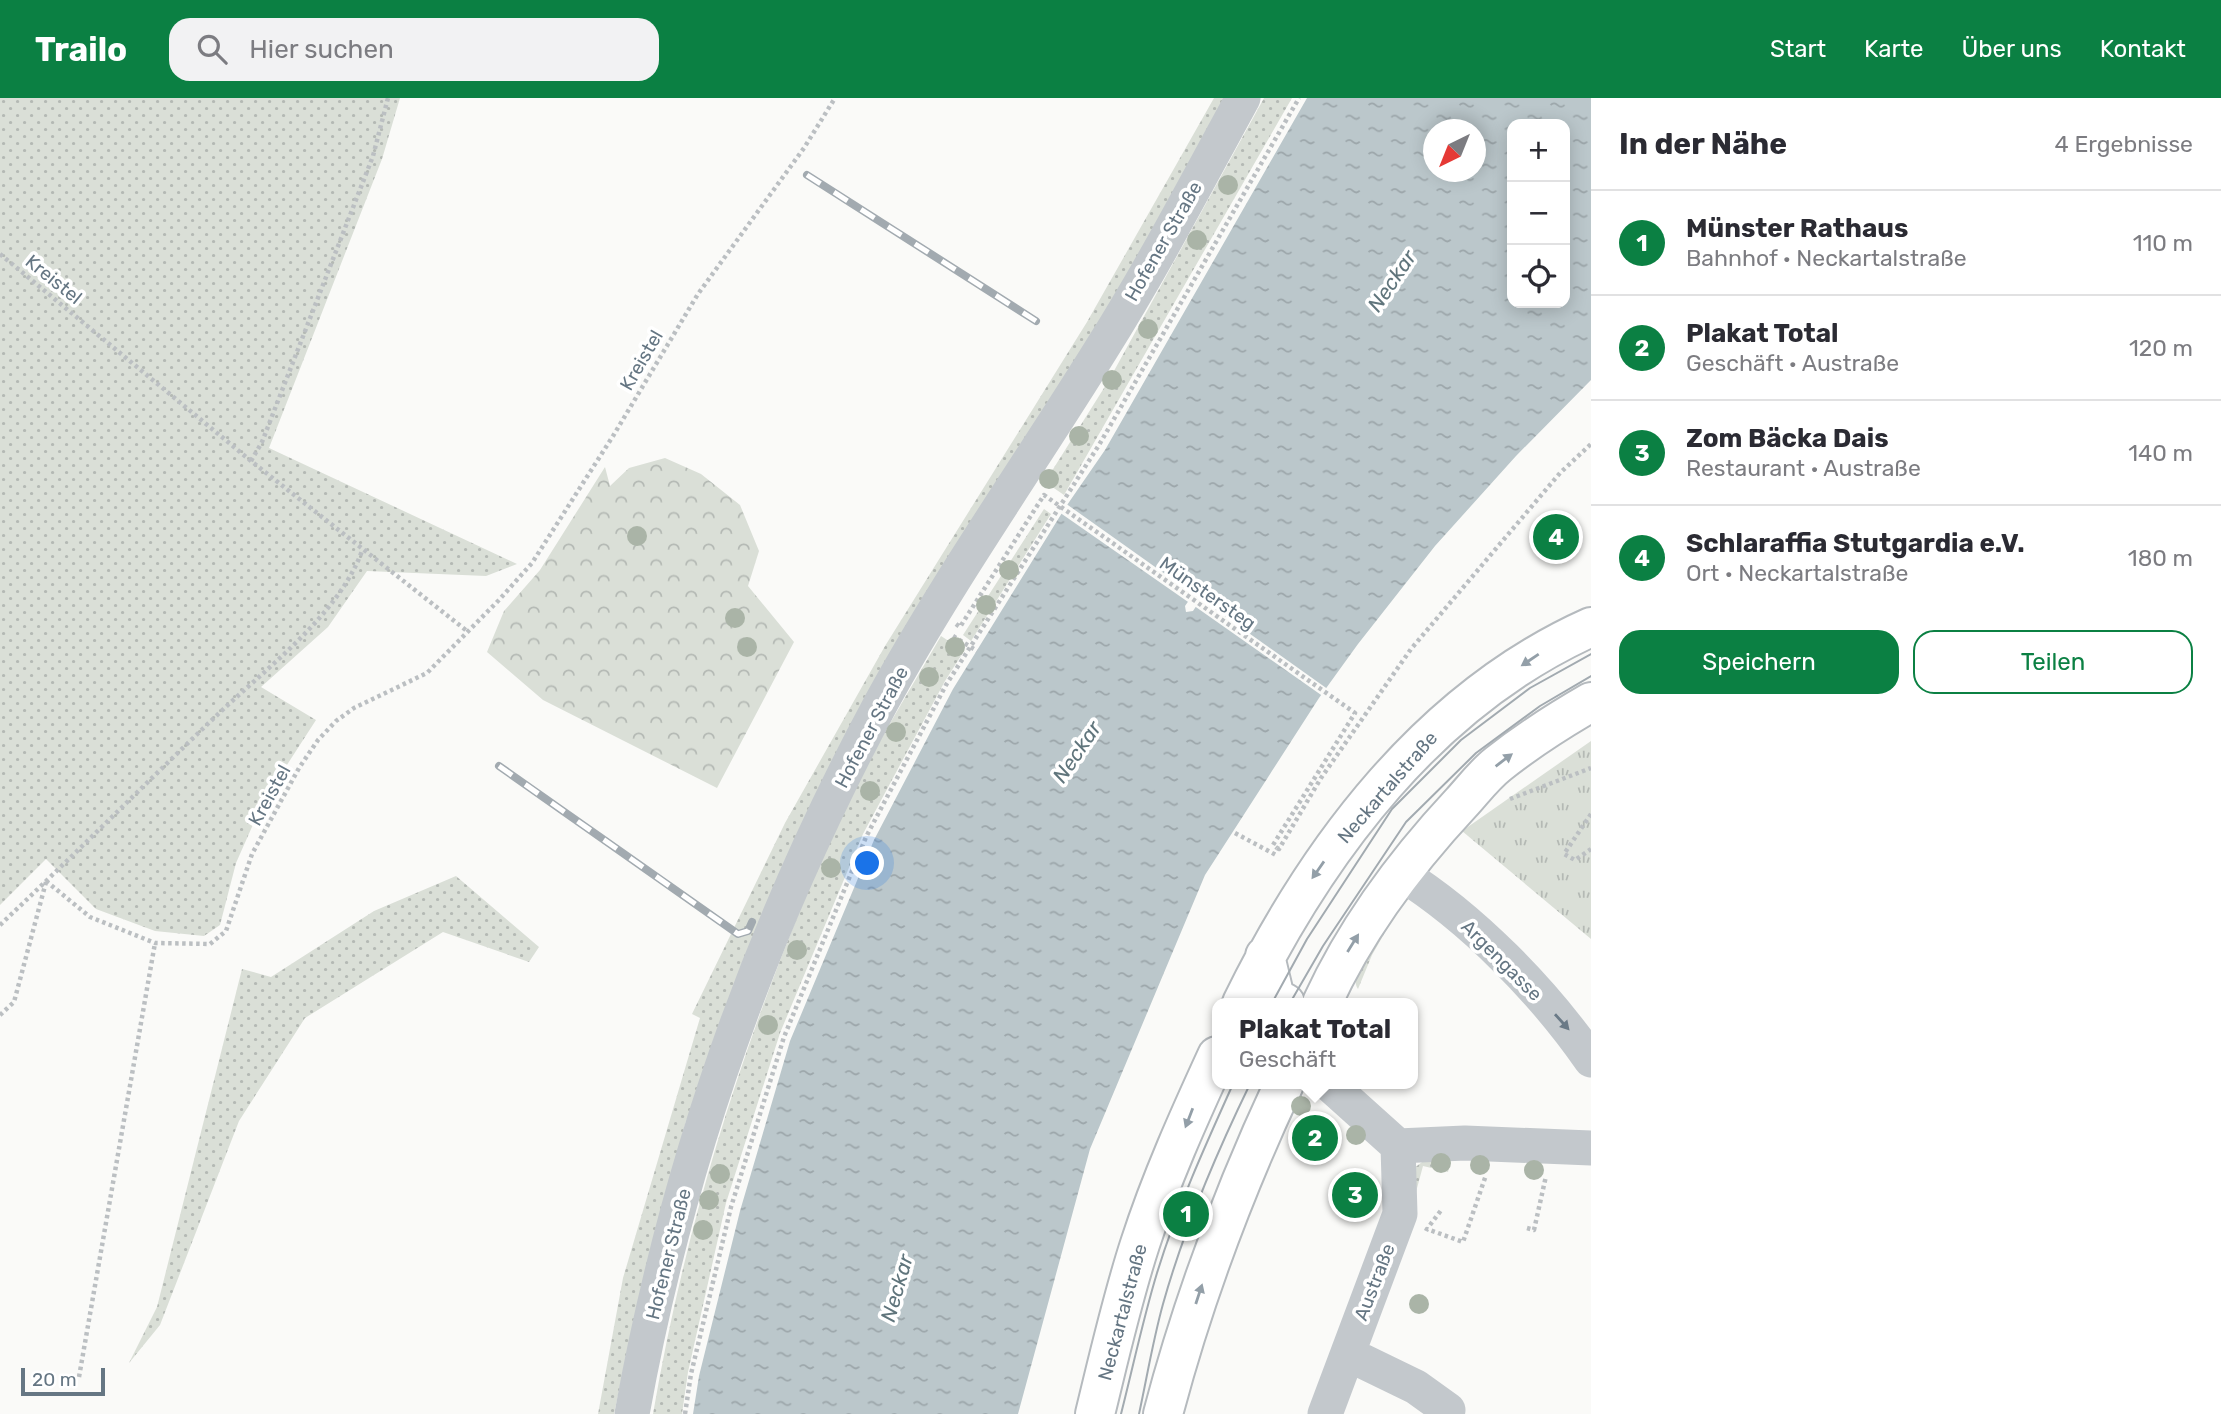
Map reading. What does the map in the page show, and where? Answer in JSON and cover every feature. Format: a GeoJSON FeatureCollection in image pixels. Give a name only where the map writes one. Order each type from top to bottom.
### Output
{"type":"FeatureCollection","features":[{"type":"Feature","properties":{"kind":"main road","name":"Neckartalstraße"},"geometry":{"type":"LineString","coordinates":[[1273,998],[1265,956],[1316,872],[1365,807],[1408,759],[1455,713],[1551,646],[1591,627]]}},
{"type":"Feature","properties":{"kind":"main road"},"geometry":{"type":"LineString","coordinates":[[1304,998],[1326,995],[1341,963],[1400,873],[1496,766],[1552,724],[1591,702]]}},
{"type":"Feature","properties":{"kind":"main road","name":"Neckartalstraße"},"geometry":{"type":"LineString","coordinates":[[1095,1414],[1140,1242],[1212,1067]]}},
{"type":"Feature","properties":{"kind":"main road"},"geometry":{"type":"LineString","coordinates":[[1163,1414],[1223,1222],[1282,1089]]}},
{"type":"Feature","properties":{"kind":"street","name":"Hofener Straße"},"geometry":{"type":"LineString","coordinates":[[632,1414],[643,1350],[696,1141],[752,981],[786,896],[881,704],[982,535],[1106,343],[1242,98]]}},
{"type":"Feature","properties":{"kind":"street","name":"Argengasse"},"geometry":{"type":"LineString","coordinates":[[1400,873],[1483,935],[1572,1032],[1591,1060]]}},
{"type":"Feature","properties":{"kind":"street"},"geometry":{"type":"LineString","coordinates":[[1335,1089],[1398,1146],[1465,1143],[1591,1147]]}},
{"type":"Feature","properties":{"kind":"street","name":"Austraße"},"geometry":{"type":"LineString","coordinates":[[1325,1414],[1400,1214],[1398,1146]]}},
{"type":"Feature","properties":{"kind":"street"},"geometry":{"type":"LineString","coordinates":[[1348,1354],[1416,1387],[1448,1410]]}},
{"type":"Feature","properties":{"kind":"path"},"geometry":{"type":"LineString","coordinates":[[251,461],[262,442],[373,156],[388,98]]}},
{"type":"Feature","properties":{"kind":"path","name":"Kreistel"},"geometry":{"type":"LineString","coordinates":[[46,881],[90,917],[155,943],[210,944],[226,931],[252,854],[299,768],[318,740],[336,721],[354,708],[427,673],[516,582],[550,540],[698,294],[804,148],[835,98]]}},
{"type":"Feature","properties":{"kind":"path"},"geometry":{"type":"LineString","coordinates":[[685,1414],[691,1374],[731,1207],[775,1063],[866,837],[946,685],[1100,445],[1299,98]]}},
{"type":"Feature","properties":{"kind":"path","name":"Kreistel"},"geometry":{"type":"LineString","coordinates":[[0,254],[362,551],[467,631]]}},
{"type":"Feature","properties":{"kind":"path","name":"Münstersteg"},"geometry":{"type":"LineString","coordinates":[[956,624],[960,627],[1044,495],[1354,713],[1273,845],[1278,848],[1321,778],[1411,649],[1560,473],[1591,444]]}},
{"type":"Feature","properties":{"kind":"path"},"geometry":{"type":"LineString","coordinates":[[0,925],[289,648],[338,597],[354,573],[362,551]]}},
{"type":"Feature","properties":{"kind":"path"},"geometry":{"type":"LineString","coordinates":[[1456,808],[1473,815],[1591,768]]}},
{"type":"Feature","properties":{"kind":"path"},"geometry":{"type":"LineString","coordinates":[[1591,814],[1564,854],[1575,860],[1591,849]]}},
{"type":"Feature","properties":{"kind":"path"},"geometry":{"type":"LineString","coordinates":[[1236,833],[1276,855]]}},
{"type":"Feature","properties":{"kind":"path"},"geometry":{"type":"LineString","coordinates":[[0,1015],[14,1002],[46,881]]}},
{"type":"Feature","properties":{"kind":"path"},"geometry":{"type":"LineString","coordinates":[[79,1377],[155,943]]}},
{"type":"Feature","properties":{"kind":"path"},"geometry":{"type":"LineString","coordinates":[[1527,1228],[1534,1230],[1546,1182],[1550,1147]]}},
{"type":"Feature","properties":{"kind":"path"},"geometry":{"type":"LineString","coordinates":[[1427,1229],[1463,1242],[1488,1170]]}},
{"type":"Feature","properties":{"kind":"path"},"geometry":{"type":"LineString","coordinates":[[1421,1242],[1442,1209]]}},
{"type":"Feature","properties":{"kind":"green space"},"geometry":{"type":"Polygon","coordinates":[[[0,98],[400,98],[382,159],[269,448],[517,564],[486,576],[367,571],[328,627],[261,687],[316,720],[263,802],[236,863],[220,925],[204,936],[155,931],[96,909],[46,859],[0,905],[0,98]]]}},
{"type":"Feature","properties":{"kind":"green space"},"geometry":{"type":"Polygon","coordinates":[[[1214,98],[1225,98],[1085,351],[1033,433],[686,1121],[642,1283],[614,1414],[598,1414],[623,1278],[700,1018],[692,1014],[785,823],[885,646],[1087,322],[1214,98]]]}},
{"type":"Feature","properties":{"kind":"green space"},"geometry":{"type":"Polygon","coordinates":[[[1264,98],[1292,98],[1064,495],[1045,482],[1109,380],[1264,98]]]}},
{"type":"Feature","properties":{"kind":"green space"},"geometry":{"type":"Polygon","coordinates":[[[665,458],[701,474],[740,505],[759,551],[748,586],[794,642],[717,788],[543,700],[487,652],[504,611],[540,570],[605,467],[610,486],[629,468],[665,458]]]}},
{"type":"Feature","properties":{"kind":"green space"},"geometry":{"type":"Polygon","coordinates":[[[1044,509],[1051,514],[971,641],[963,635],[1044,509]]]}},
{"type":"Feature","properties":{"kind":"green space"},"geometry":{"type":"Polygon","coordinates":[[[941,636],[964,651],[945,681],[863,834],[780,1033],[726,1203],[688,1372],[682,1414],[653,1414],[665,1348],[696,1218],[734,1091],[778,965],[850,797],[941,636]]]}},
{"type":"Feature","properties":{"kind":"green space"},"geometry":{"type":"Polygon","coordinates":[[[1591,741],[1591,939],[1462,831],[1591,741]]]}},
{"type":"Feature","properties":{"kind":"green space"},"geometry":{"type":"Polygon","coordinates":[[[456,876],[539,947],[529,962],[443,932],[305,1018],[239,1121],[160,1325],[129,1363],[157,1307],[242,969],[271,977],[374,911],[456,876]]]}},
{"type":"Feature","properties":{"kind":"green space"},"geometry":{"type":"Polygon","coordinates":[[[1399,908],[1372,955],[1358,989],[1357,971],[1362,960],[1399,908]]]}},
{"type":"Feature","properties":{"kind":"green space"},"geometry":{"type":"Polygon","coordinates":[[[1426,1159],[1451,1160],[1448,1172],[1423,1166],[1413,1203],[1409,1172],[1426,1159]]]}},
{"type":"Feature","properties":{"kind":"water","name":"Neckar"},"geometry":{"type":"Polygon","coordinates":[[[1307,98],[1591,98],[1591,380],[1516,456],[1435,546],[1358,644],[1319,698],[1205,875],[1090,1149],[1018,1414],[693,1414],[699,1376],[740,1211],[790,1041],[874,840],[953,689],[1065,508],[1105,450],[1307,98]],[[1205,584],[1199,586],[1185,606],[1186,612],[1193,611],[1203,595],[1205,584]]]}},
{"type":"Feature","properties":{"kind":"pier"},"geometry":{"type":"Polygon","coordinates":[[[1065,503],[1196,596],[1191,604],[1059,512],[1065,503]]]}},
{"type":"Feature","properties":{"kind":"pier"},"geometry":{"type":"Polygon","coordinates":[[[1198,597],[1329,690],[1324,697],[1193,605],[1198,597]]]}},
{"type":"Feature","properties":{"kind":"tram line"},"geometry":{"type":"LineString","coordinates":[[1275,998],[1307,939],[1392,809],[1461,740],[1530,688],[1591,654]]}},
{"type":"Feature","properties":{"kind":"tram line"},"geometry":{"type":"LineString","coordinates":[[1293,998],[1323,946],[1406,822],[1476,753],[1540,706],[1591,676]]}},
{"type":"Feature","properties":{"kind":"tram line"},"geometry":{"type":"LineString","coordinates":[[1121,1414],[1147,1308],[1173,1225],[1231,1089]]}},
{"type":"Feature","properties":{"kind":"tram line"},"geometry":{"type":"LineString","coordinates":[[1139,1414],[1159,1318],[1171,1276],[1213,1165],[1248,1089]]}},
{"type":"Feature","properties":{"kind":"railway"},"geometry":{"type":"LineString","coordinates":[[807,175],[1036,321]]}},
{"type":"Feature","properties":{"kind":"railway"},"geometry":{"type":"LineString","coordinates":[[499,766],[738,934],[748,931],[752,922]]}},
{"type":"Feature","properties":{"kind":"place","name":"Schlaraffia Stutgardia e.V."},"geometry":{"type":"Point","coordinates":[1556,537]}},
{"type":"Feature","properties":{"kind":"place","name":"Plakat Total"},"geometry":{"type":"Point","coordinates":[1315,1138]}},
{"type":"Feature","properties":{"kind":"place","name":"Zom Bäcka Dais"},"geometry":{"type":"Point","coordinates":[1355,1195]}},
{"type":"Feature","properties":{"kind":"place","name":"Münster Rathaus"},"geometry":{"type":"Point","coordinates":[1186,1214]}}]}
